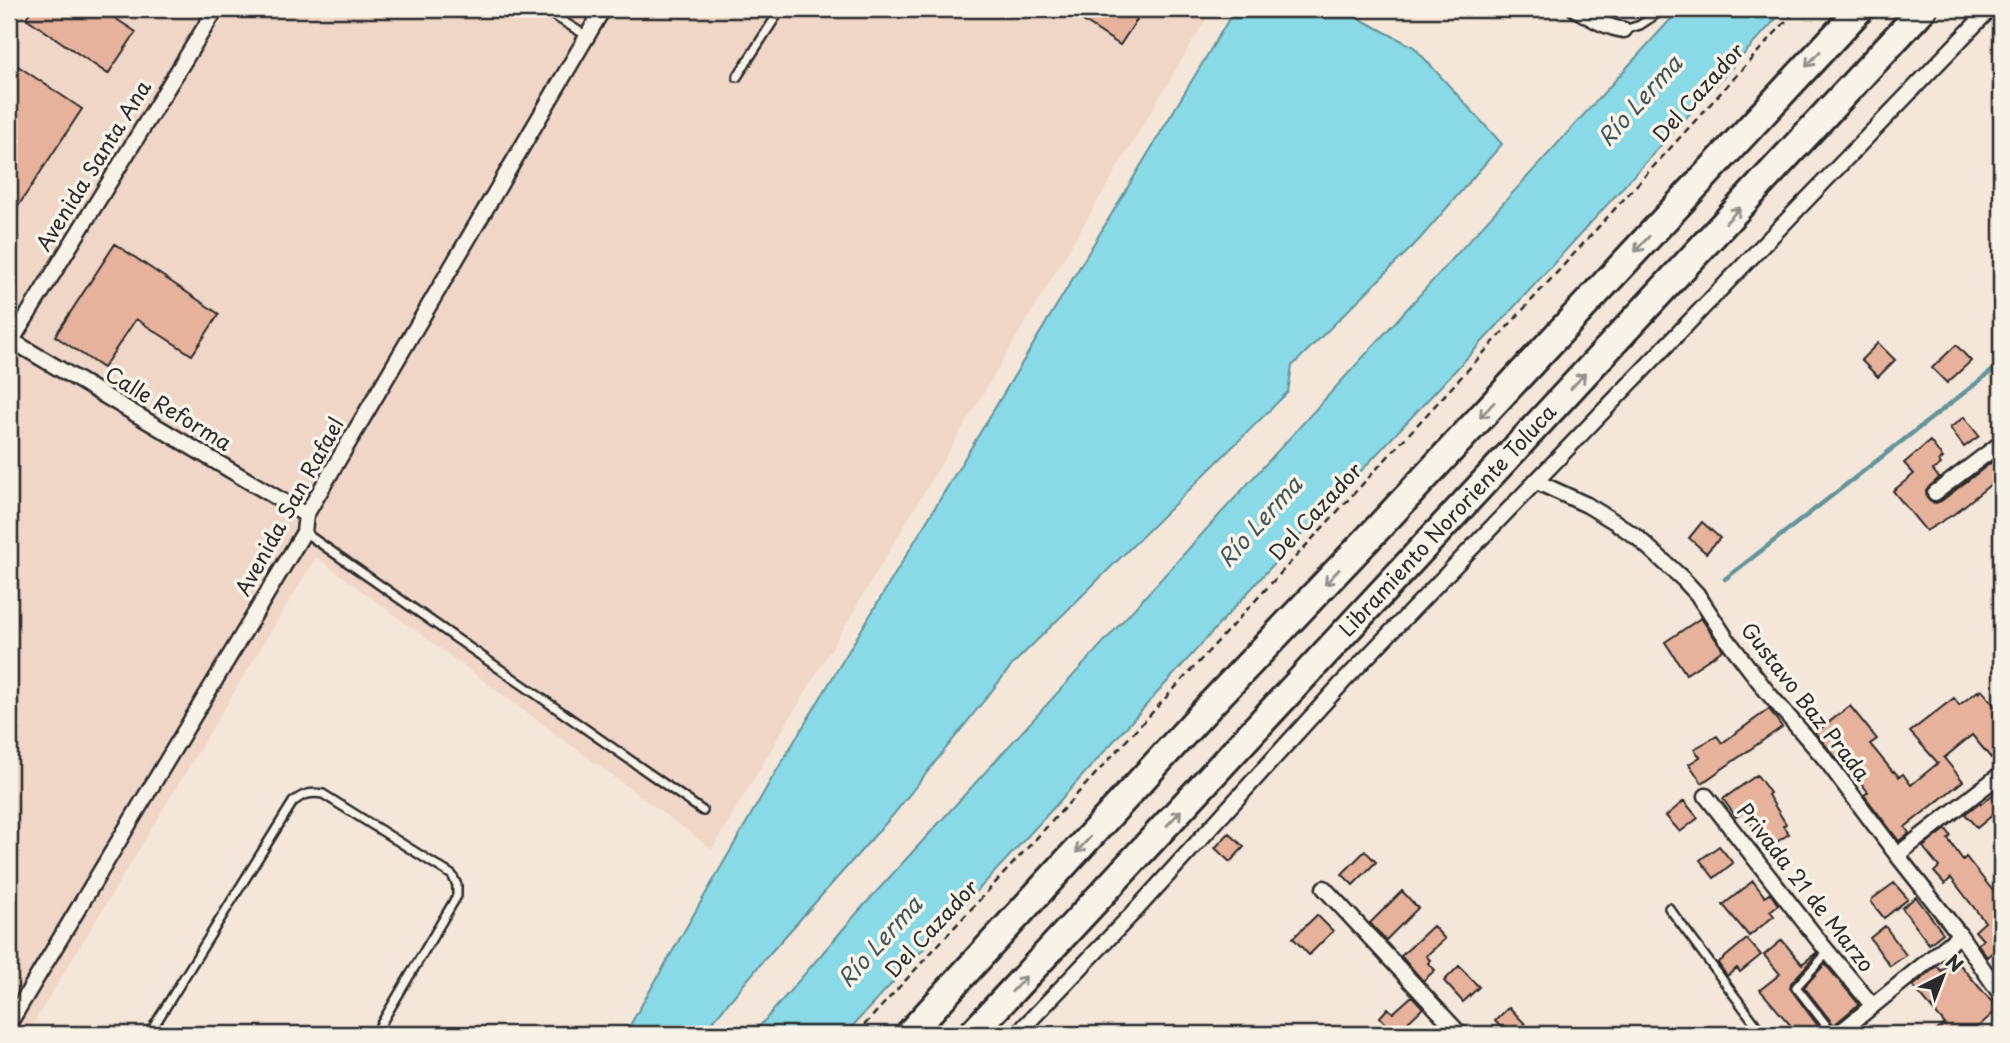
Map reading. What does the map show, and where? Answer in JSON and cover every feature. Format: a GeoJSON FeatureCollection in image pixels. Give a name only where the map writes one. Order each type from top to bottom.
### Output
{"type":"FeatureCollection","features":[{"type":"Feature","properties":{"kind":"highway"},"geometry":{"type":"LineString","coordinates":[[909,1034],[1211,704],[1860,9]]}},
{"type":"Feature","properties":{"kind":"highway","name":"Libramiento Nororiente Toluca"},"geometry":{"type":"LineString","coordinates":[[972,1034],[1923,9]]}},
{"type":"Feature","properties":{"kind":"street","name":"Avenida Santa Ana"},"geometry":{"type":"LineString","coordinates":[[10,342],[216,9]]}},
{"type":"Feature","properties":{"kind":"street","name":"Avenida San Rafael"},"geometry":{"type":"LineString","coordinates":[[9,1024],[304,532],[306,515],[603,9]]}},
{"type":"Feature","properties":{"kind":"street"},"geometry":{"type":"LineString","coordinates":[[1575,9],[1611,28],[1624,30]]}},
{"type":"Feature","properties":{"kind":"street"},"geometry":{"type":"LineString","coordinates":[[1017,1034],[1135,911],[1343,682],[1990,9]]}},
{"type":"Feature","properties":{"kind":"street","name":"Calle Reforma"},"geometry":{"type":"LineString","coordinates":[[10,342],[306,515]]}},
{"type":"Feature","properties":{"kind":"street"},"geometry":{"type":"LineString","coordinates":[[1935,493],[2001,443]]}},
{"type":"Feature","properties":{"kind":"street","name":"Gustavo Baz Prada"},"geometry":{"type":"LineString","coordinates":[[1535,481],[1587,505],[1615,522],[1638,538],[1684,579],[1747,666],[1826,760],[1960,935],[2001,995]]}},
{"type":"Feature","properties":{"kind":"street"},"geometry":{"type":"LineString","coordinates":[[1897,855],[2001,774]]}},
{"type":"Feature","properties":{"kind":"street","name":"Privada 21 de Marzo"},"geometry":{"type":"LineString","coordinates":[[1706,796],[1872,1005]]}},
{"type":"Feature","properties":{"kind":"street"},"geometry":{"type":"LineString","coordinates":[[1324,888],[1460,1034]]}},
{"type":"Feature","properties":{"kind":"street"},"geometry":{"type":"LineString","coordinates":[[1836,1034],[1960,935]]}},
{"type":"Feature","properties":{"kind":"lane"},"geometry":{"type":"LineString","coordinates":[[542,9],[587,36]]}},
{"type":"Feature","properties":{"kind":"lane"},"geometry":{"type":"LineString","coordinates":[[737,77],[781,9]]}},
{"type":"Feature","properties":{"kind":"lane"},"geometry":{"type":"LineString","coordinates":[[1624,30],[1640,25],[1664,9]]}},
{"type":"Feature","properties":{"kind":"lane"},"geometry":{"type":"LineString","coordinates":[[304,532],[703,811]]}},
{"type":"Feature","properties":{"kind":"lane"},"geometry":{"type":"LineString","coordinates":[[149,1034],[293,802],[302,795],[313,793],[323,794],[452,874],[457,885],[457,897],[375,1034]]}},
{"type":"Feature","properties":{"kind":"lane"},"geometry":{"type":"LineString","coordinates":[[1669,908],[1763,1034]]}},
{"type":"Feature","properties":{"kind":"lane"},"geometry":{"type":"LineString","coordinates":[[1828,952],[1796,986],[1836,1034]]}},
{"type":"Feature","properties":{"kind":"path","name":"Del Cazador"},"geometry":{"type":"LineString","coordinates":[[856,1034],[1797,9]]}},
{"type":"Feature","properties":{"kind":"shaded area"},"geometry":{"type":"Polygon","coordinates":[[[9,9],[1212,9],[712,849],[316,557],[27,1034],[9,1034],[9,9]]]}},
{"type":"Feature","properties":{"kind":"water"},"geometry":{"type":"Polygon","coordinates":[[[1235,9],[1339,9],[1364,21],[1414,47],[1502,144],[1419,240],[1292,366],[1288,392],[1014,663],[893,815],[702,1034],[625,1034],[771,780],[1235,9]]]}},
{"type":"Feature","properties":{"kind":"water","name":"Río Lerma"},"geometry":{"type":"Polygon","coordinates":[[[1680,9],[1785,9],[845,1034],[753,1034],[857,913],[1680,9]]]}},
{"type":"Feature","properties":{"kind":"building"},"geometry":{"type":"Polygon","coordinates":[[[32,9],[101,9],[136,32],[108,74],[26,18],[32,9]]]}},
{"type":"Feature","properties":{"kind":"building"},"geometry":{"type":"Polygon","coordinates":[[[1065,9],[1144,9],[1120,45],[1065,9]]]}},
{"type":"Feature","properties":{"kind":"building"},"geometry":{"type":"Polygon","coordinates":[[[9,60],[82,109],[9,220],[9,60]]]}},
{"type":"Feature","properties":{"kind":"building"},"geometry":{"type":"Polygon","coordinates":[[[115,244],[219,314],[192,355],[136,319],[103,368],[55,336],[115,244]]]}},
{"type":"Feature","properties":{"kind":"building"},"geometry":{"type":"Polygon","coordinates":[[[1878,343],[1895,360],[1878,377],[1861,360],[1878,343]]]}},
{"type":"Feature","properties":{"kind":"building"},"geometry":{"type":"Polygon","coordinates":[[[1956,345],[1971,361],[1947,383],[1932,368],[1956,345]]]}},
{"type":"Feature","properties":{"kind":"building"},"geometry":{"type":"Polygon","coordinates":[[[1964,417],[1979,436],[1964,447],[1950,428],[1964,417]]]}},
{"type":"Feature","properties":{"kind":"building"},"geometry":{"type":"Polygon","coordinates":[[[1930,441],[1943,458],[1939,461],[1941,464],[1933,470],[1939,478],[1926,490],[1927,498],[1931,502],[1941,501],[2001,455],[2001,476],[1954,514],[1926,531],[1893,491],[1914,474],[1904,463],[1930,441]]]}},
{"type":"Feature","properties":{"kind":"building"},"geometry":{"type":"Polygon","coordinates":[[[1702,522],[1720,538],[1706,553],[1689,538],[1702,522]]]}},
{"type":"Feature","properties":{"kind":"building"},"geometry":{"type":"Polygon","coordinates":[[[1701,618],[1723,650],[1686,674],[1665,642],[1701,618]]]}},
{"type":"Feature","properties":{"kind":"building"},"geometry":{"type":"Polygon","coordinates":[[[1982,690],[2001,714],[2001,750],[1991,758],[1972,735],[1944,758],[1963,781],[1905,827],[1909,833],[1899,841],[1864,795],[1868,792],[1846,764],[1843,766],[1815,733],[1850,706],[1877,739],[1870,744],[1893,772],[1899,777],[1903,774],[1911,785],[1938,763],[1910,732],[1954,698],[1959,705],[1982,690]]]}},
{"type":"Feature","properties":{"kind":"building"},"geometry":{"type":"Polygon","coordinates":[[[1769,709],[1782,727],[1702,783],[1689,764],[1700,757],[1694,749],[1717,736],[1722,743],[1769,709]]]}},
{"type":"Feature","properties":{"kind":"building"},"geometry":{"type":"Polygon","coordinates":[[[1757,775],[1770,793],[1768,795],[1789,834],[1767,848],[1744,812],[1736,817],[1723,799],[1757,775]]]}},
{"type":"Feature","properties":{"kind":"building"},"geometry":{"type":"Polygon","coordinates":[[[2001,788],[2001,808],[1977,828],[1965,814],[2001,788]]]}},
{"type":"Feature","properties":{"kind":"building"},"geometry":{"type":"Polygon","coordinates":[[[1684,801],[1698,818],[1680,832],[1666,816],[1684,801]]]}},
{"type":"Feature","properties":{"kind":"building"},"geometry":{"type":"Polygon","coordinates":[[[1946,829],[1951,836],[1948,839],[1963,860],[1966,857],[2001,901],[2001,945],[1987,957],[1978,944],[1983,940],[1975,931],[1985,922],[1951,878],[1945,884],[1934,872],[1939,867],[1923,847],[1946,829]]]}},
{"type":"Feature","properties":{"kind":"building"},"geometry":{"type":"Polygon","coordinates":[[[1229,833],[1244,847],[1230,862],[1215,848],[1229,833]]]}},
{"type":"Feature","properties":{"kind":"building"},"geometry":{"type":"Polygon","coordinates":[[[1719,846],[1733,863],[1714,878],[1700,860],[1719,846]]]}},
{"type":"Feature","properties":{"kind":"building"},"geometry":{"type":"Polygon","coordinates":[[[1365,851],[1376,862],[1353,885],[1342,874],[1365,851]]]}},
{"type":"Feature","properties":{"kind":"building"},"geometry":{"type":"Polygon","coordinates":[[[1753,881],[1765,897],[1770,893],[1778,905],[1770,911],[1774,916],[1749,936],[1723,905],[1753,881]]]}},
{"type":"Feature","properties":{"kind":"building"},"geometry":{"type":"Polygon","coordinates":[[[1894,883],[1908,899],[1884,918],[1871,902],[1894,883]]]}},
{"type":"Feature","properties":{"kind":"building"},"geometry":{"type":"Polygon","coordinates":[[[1402,891],[1418,908],[1386,940],[1370,923],[1402,891]]]}},
{"type":"Feature","properties":{"kind":"building"},"geometry":{"type":"Polygon","coordinates":[[[1916,897],[1943,933],[1929,944],[1902,908],[1916,897]]]}},
{"type":"Feature","properties":{"kind":"building"},"geometry":{"type":"Polygon","coordinates":[[[1317,915],[1333,931],[1309,955],[1293,938],[1317,915]]]}},
{"type":"Feature","properties":{"kind":"building"},"geometry":{"type":"Polygon","coordinates":[[[1433,926],[1445,939],[1426,956],[1430,960],[1428,963],[1435,970],[1423,981],[1401,956],[1433,926]]]}},
{"type":"Feature","properties":{"kind":"building"},"geometry":{"type":"Polygon","coordinates":[[[1885,926],[1906,955],[1890,966],[1870,938],[1885,926]]]}},
{"type":"Feature","properties":{"kind":"building"},"geometry":{"type":"Polygon","coordinates":[[[1747,939],[1761,955],[1740,972],[1737,968],[1727,976],[1718,963],[1747,939]]]}},
{"type":"Feature","properties":{"kind":"building"},"geometry":{"type":"Polygon","coordinates":[[[1782,940],[1802,964],[1817,954],[1791,983],[1790,988],[1824,1034],[1798,1034],[1760,990],[1780,974],[1764,955],[1782,940]]]}},
{"type":"Feature","properties":{"kind":"building"},"geometry":{"type":"Polygon","coordinates":[[[1955,959],[1998,1009],[1970,1034],[1932,1034],[1945,1024],[1913,986],[1937,966],[1941,971],[1955,959]]]}},
{"type":"Feature","properties":{"kind":"building"},"geometry":{"type":"Polygon","coordinates":[[[1825,964],[1859,1004],[1834,1025],[1804,987],[1825,964]]]}},
{"type":"Feature","properties":{"kind":"building"},"geometry":{"type":"Polygon","coordinates":[[[1459,966],[1479,987],[1463,1002],[1444,981],[1459,966]]]}},
{"type":"Feature","properties":{"kind":"building"},"geometry":{"type":"Polygon","coordinates":[[[1412,996],[1423,1008],[1404,1026],[1412,1034],[1395,1034],[1380,1017],[1388,1008],[1393,1013],[1412,996]]]}},
{"type":"Feature","properties":{"kind":"building"},"geometry":{"type":"Polygon","coordinates":[[[1509,1007],[1525,1024],[1514,1034],[1507,1034],[1495,1021],[1509,1007]]]}},
{"type":"Feature","properties":{"kind":"waterway"},"geometry":{"type":"LineString","coordinates":[[1725,579],[2001,364]]}}]}
